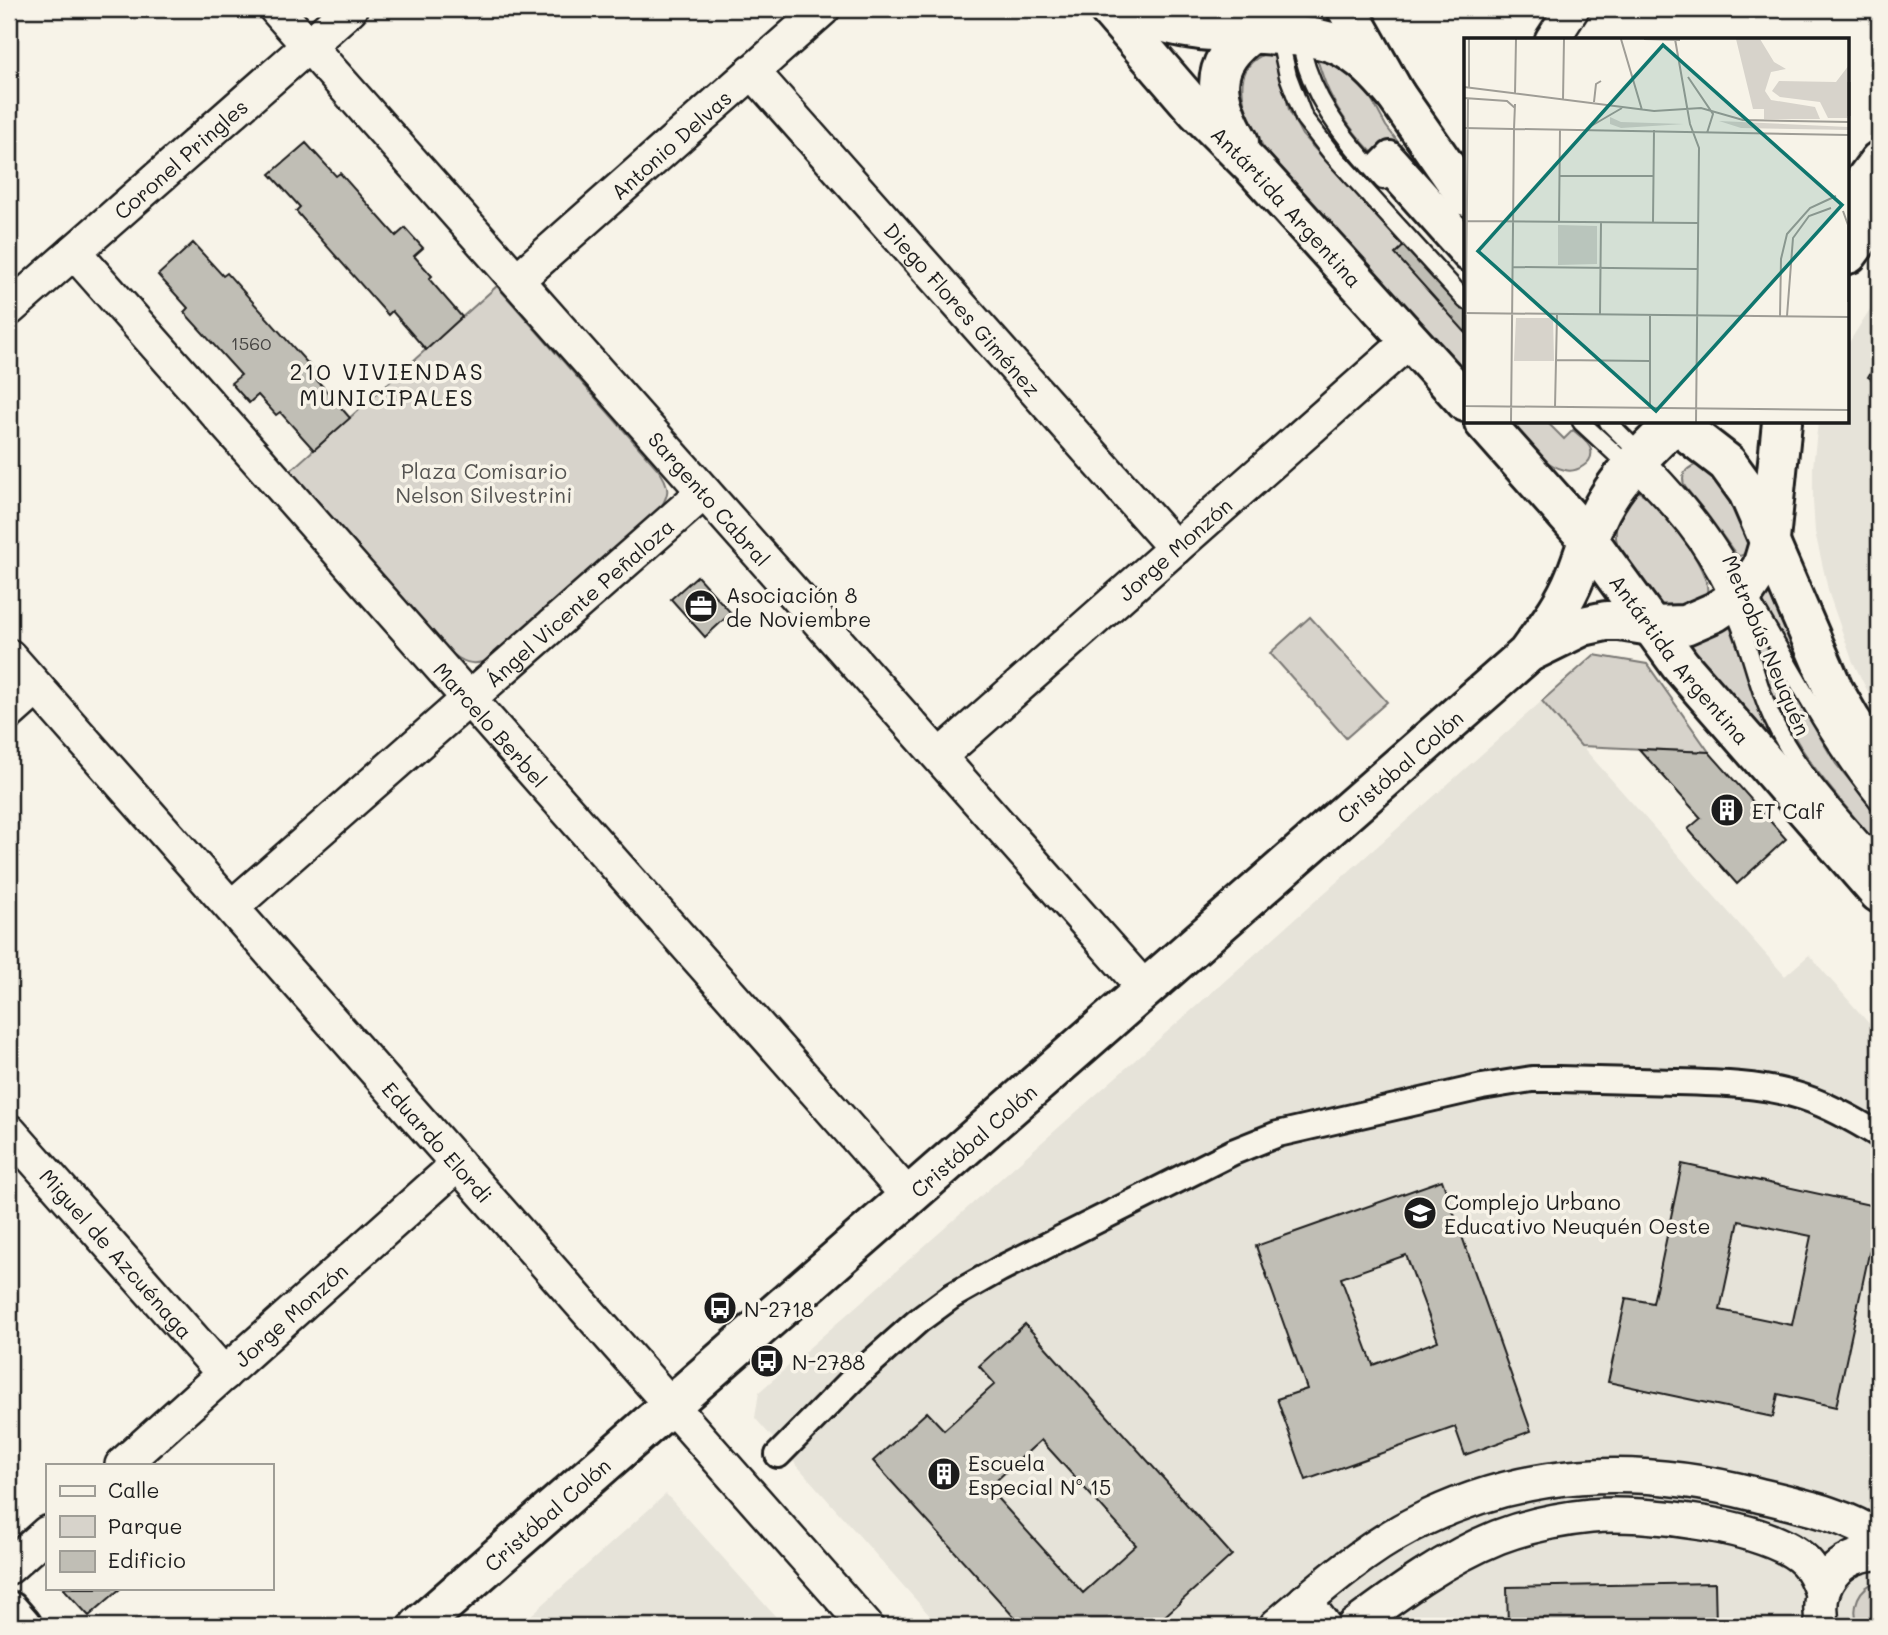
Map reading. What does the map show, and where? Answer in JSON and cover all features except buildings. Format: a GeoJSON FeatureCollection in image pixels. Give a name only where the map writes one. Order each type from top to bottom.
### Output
{"type":"FeatureCollection","features":[{"type":"Feature","properties":{"kind":"main road","name":"Antártida Argentina"},"geometry":{"type":"LineString","coordinates":[[1109,9],[1198,111],[1252,166],[1464,400]]}},
{"type":"Feature","properties":{"kind":"main road"},"geometry":{"type":"LineString","coordinates":[[1134,9],[1147,17],[1170,24],[1190,28],[1260,30],[1325,40],[1353,53],[1372,68],[1395,94],[1464,188]]}},
{"type":"Feature","properties":{"kind":"main road"},"geometry":{"type":"LineString","coordinates":[[1347,9],[1395,94]]}},
{"type":"Feature","properties":{"kind":"main road"},"geometry":{"type":"LineString","coordinates":[[1252,166],[1222,106],[1219,79],[1260,30]]}},
{"type":"Feature","properties":{"kind":"main road"},"geometry":{"type":"LineString","coordinates":[[1850,200],[1879,161]]}},
{"type":"Feature","properties":{"kind":"main road"},"geometry":{"type":"LineString","coordinates":[[1850,251],[1879,212]]}},
{"type":"Feature","properties":{"kind":"main road","name":"Antártida Argentina"},"geometry":{"type":"LineString","coordinates":[[1486,424],[1588,539],[1687,673],[1879,893]]}},
{"type":"Feature","properties":{"kind":"main road","name":"Cristóbal Colón"},"geometry":{"type":"LineString","coordinates":[[419,1626],[1527,654],[1569,590],[1592,526],[1608,496],[1673,424]]}},
{"type":"Feature","properties":{"kind":"main road"},"geometry":{"type":"LineString","coordinates":[[1678,424],[1727,463],[1748,492],[1833,689],[1879,762]]}},
{"type":"Feature","properties":{"kind":"main road","name":"Cristóbal Colón"},"geometry":{"type":"LineString","coordinates":[[1527,654],[1594,623],[1620,621],[1651,626],[1685,625],[1700,620],[1738,597],[1762,567],[1770,540],[1782,424]]}},
{"type":"Feature","properties":{"kind":"main road"},"geometry":{"type":"LineString","coordinates":[[9,1611],[23,1626]]}},
{"type":"Feature","properties":{"kind":"street","name":"Sargento Cabral"},"geometry":{"type":"LineString","coordinates":[[276,9],[1145,989]]}},
{"type":"Feature","properties":{"kind":"street","name":"Coronel Pringles"},"geometry":{"type":"LineString","coordinates":[[9,309],[350,9]]}},
{"type":"Feature","properties":{"kind":"street","name":"Antonio Delvas"},"geometry":{"type":"LineString","coordinates":[[517,280],[823,9]]}},
{"type":"Feature","properties":{"kind":"street"},"geometry":{"type":"LineString","coordinates":[[1553,38],[1572,9]]}},
{"type":"Feature","properties":{"kind":"street","name":"Diego Flores Giménez"},"geometry":{"type":"LineString","coordinates":[[752,71],[1175,548]]}},
{"type":"Feature","properties":{"kind":"street"},"geometry":{"type":"LineString","coordinates":[[1464,237],[1390,154],[1381,163],[1464,256]]}},
{"type":"Feature","properties":{"kind":"street","name":"Marcelo Berbel"},"geometry":{"type":"LineString","coordinates":[[74,252],[909,1196]]}},
{"type":"Feature","properties":{"kind":"street","name":"Jorge Monzón"},"geometry":{"type":"LineString","coordinates":[[940,756],[1410,340]]}},
{"type":"Feature","properties":{"kind":"street","name":"Ángel Vicente Peñaloza"},"geometry":{"type":"LineString","coordinates":[[232,907],[704,492]]}},
{"type":"Feature","properties":{"kind":"street","name":"Eduardo Elordi"},"geometry":{"type":"LineString","coordinates":[[9,656],[866,1626]]}},
{"type":"Feature","properties":{"kind":"street"},"geometry":{"type":"LineString","coordinates":[[9,713],[37,688]]}},
{"type":"Feature","properties":{"kind":"street"},"geometry":{"type":"LineString","coordinates":[[778,1455],[856,1376],[918,1321],[952,1296],[977,1280],[1233,1152],[1278,1134],[1482,1087],[1532,1079],[1558,1079],[1720,1083],[1759,1087],[1803,1097],[1832,1108],[1879,1135]]}},
{"type":"Feature","properties":{"kind":"street","name":"Miguel de Azcuénaga"},"geometry":{"type":"LineString","coordinates":[[9,1131],[224,1374]]}},
{"type":"Feature","properties":{"kind":"street","name":"Jorge Monzón"},"geometry":{"type":"LineString","coordinates":[[123,1464],[458,1164]]}},
{"type":"Feature","properties":{"kind":"street"},"geometry":{"type":"LineString","coordinates":[[1276,1626],[1315,1614],[1346,1568],[1410,1526],[1449,1507],[1492,1492],[1539,1481],[1635,1474],[1681,1479],[1731,1488],[1812,1510],[1848,1521],[1879,1538]]}},
{"type":"Feature","properties":{"kind":"street"},"geometry":{"type":"LineString","coordinates":[[1539,1481],[1546,1522]]}},
{"type":"Feature","properties":{"kind":"street"},"geometry":{"type":"LineString","coordinates":[[1354,1626],[1416,1582],[1457,1557],[1498,1537],[1546,1522],[1592,1516],[1683,1520],[1734,1530],[1782,1546],[1804,1560],[1813,1570],[1822,1594]]}},
{"type":"Feature","properties":{"kind":"street"},"geometry":{"type":"LineString","coordinates":[[9,1567],[46,1534]]}},
{"type":"Feature","properties":{"kind":"street"},"geometry":{"type":"LineString","coordinates":[[1822,1626],[1819,1612],[1822,1594],[1830,1577],[1843,1563],[1859,1555],[1879,1553]]}},
{"type":"Feature","properties":{"kind":"lane"},"geometry":{"type":"LineString","coordinates":[[1260,30],[1307,67],[1325,110],[1339,130],[1464,272]]}},
{"type":"Feature","properties":{"kind":"lane"},"geometry":{"type":"LineString","coordinates":[[1260,30],[1304,118],[1317,136],[1464,299]]}},
{"type":"Feature","properties":{"kind":"lane","name":"Metrobús Neuquén"},"geometry":{"type":"LineString","coordinates":[[1584,424],[1686,502],[1714,541],[1738,597],[1842,754],[1879,803]]}},
{"type":"Feature","properties":{"kind":"lane","name":"Metrobús Neuquén"},"geometry":{"type":"LineString","coordinates":[[1609,424],[1637,463]]}},
{"type":"Feature","properties":{"kind":"lane","name":"Metrobús Neuquén"},"geometry":{"type":"LineString","coordinates":[[1738,597],[1741,626],[1767,706],[1787,746],[1826,799],[1879,860]]}},
{"type":"Feature","properties":{"kind":"shaded area"},"geometry":{"type":"Polygon","coordinates":[[[1879,295],[1879,711],[1852,660],[1829,594],[1815,532],[1813,467],[1818,424],[1850,424],[1850,341],[1879,295]]]}},
{"type":"Feature","properties":{"kind":"shaded area","name":"Complejo Urbano Educativo Neuquén Oeste"},"geometry":{"type":"Polygon","coordinates":[[[1542,701],[1785,976],[1809,955],[1879,1035],[1879,1626],[939,1626],[755,1418],[759,1392],[1542,701]]]}},
{"type":"Feature","properties":{"kind":"shaded area"},"geometry":{"type":"Polygon","coordinates":[[[666,1494],[784,1626],[519,1626],[666,1494]]]}},
{"type":"Feature","properties":{"kind":"green space"},"geometry":{"type":"Polygon","coordinates":[[[1267,53],[1273,54],[1278,60],[1289,110],[1302,135],[1404,246],[1396,254],[1464,331],[1464,374],[1273,162],[1257,136],[1244,104],[1242,88],[1245,74],[1252,62],[1267,53]]]}},
{"type":"Feature","properties":{"kind":"green space"},"geometry":{"type":"Polygon","coordinates":[[[1316,56],[1338,63],[1365,87],[1386,126],[1464,230],[1408,186],[1372,152],[1341,114],[1329,92],[1316,56]]]}},
{"type":"Feature","properties":{"kind":"green space","name":"Plaza Comisario Nelson Silvestrini"},"geometry":{"type":"Polygon","coordinates":[[[497,286],[657,468],[665,481],[667,492],[664,502],[655,514],[490,660],[472,663],[458,658],[448,650],[290,471],[497,286]]]}},
{"type":"Feature","properties":{"kind":"green space"},"geometry":{"type":"Polygon","coordinates":[[[1509,424],[1549,424],[1564,439],[1573,430],[1590,447],[1591,455],[1583,466],[1569,471],[1549,463],[1509,424]]]}},
{"type":"Feature","properties":{"kind":"green space"},"geometry":{"type":"Polygon","coordinates":[[[1695,465],[1715,477],[1735,504],[1746,533],[1747,546],[1743,555],[1735,553],[1685,487],[1684,473],[1695,465]]]}},
{"type":"Feature","properties":{"kind":"green space"},"geometry":{"type":"Polygon","coordinates":[[[1636,491],[1669,519],[1701,568],[1707,592],[1692,608],[1667,608],[1656,601],[1619,552],[1616,524],[1620,512],[1636,491]]]}},
{"type":"Feature","properties":{"kind":"green space"},"geometry":{"type":"Polygon","coordinates":[[[1771,587],[1826,704],[1759,603],[1771,587]]]}},
{"type":"Feature","properties":{"kind":"green space"},"geometry":{"type":"Polygon","coordinates":[[[1310,617],[1387,702],[1346,738],[1270,653],[1310,617]]]}},
{"type":"Feature","properties":{"kind":"green space"},"geometry":{"type":"Polygon","coordinates":[[[1729,624],[1760,708],[1788,772],[1675,641],[1729,624]]]}},
{"type":"Feature","properties":{"kind":"green space"},"geometry":{"type":"Polygon","coordinates":[[[1756,630],[1836,764],[1879,816],[1879,846],[1820,776],[1795,738],[1763,673],[1756,630]]]}},
{"type":"Feature","properties":{"kind":"green space"},"geometry":{"type":"Polygon","coordinates":[[[1594,655],[1647,664],[1709,752],[1581,746],[1542,701],[1594,655]]]}},
{"type":"Feature","properties":{"kind":"green space"},"geometry":{"type":"Polygon","coordinates":[[[1879,1581],[1879,1626],[1858,1626],[1855,1611],[1858,1598],[1866,1588],[1879,1581]]]}},
{"type":"Feature","properties":{"kind":"place","name":"Asociación 8 de Noviembre"},"geometry":{"type":"Point","coordinates":[701,606]}},
{"type":"Feature","properties":{"kind":"place","name":"ET Calf"},"geometry":{"type":"Point","coordinates":[1727,810]}},
{"type":"Feature","properties":{"kind":"place","name":"Complejo Urbano Educativo Neuquén Oeste"},"geometry":{"type":"Point","coordinates":[1420,1213]}},
{"type":"Feature","properties":{"kind":"place","name":"N-2718"},"geometry":{"type":"Point","coordinates":[720,1308]}},
{"type":"Feature","properties":{"kind":"place","name":"N-2788"},"geometry":{"type":"Point","coordinates":[767,1361]}},
{"type":"Feature","properties":{"kind":"place","name":"Escuela Especial Nº 15"},"geometry":{"type":"Point","coordinates":[944,1474]}},
{"type":"Feature","properties":{"kind":"district","name":"210 VIVIENDAS MUNICIPALES"},"geometry":{"type":"Point","coordinates":[387,384]}}]}
